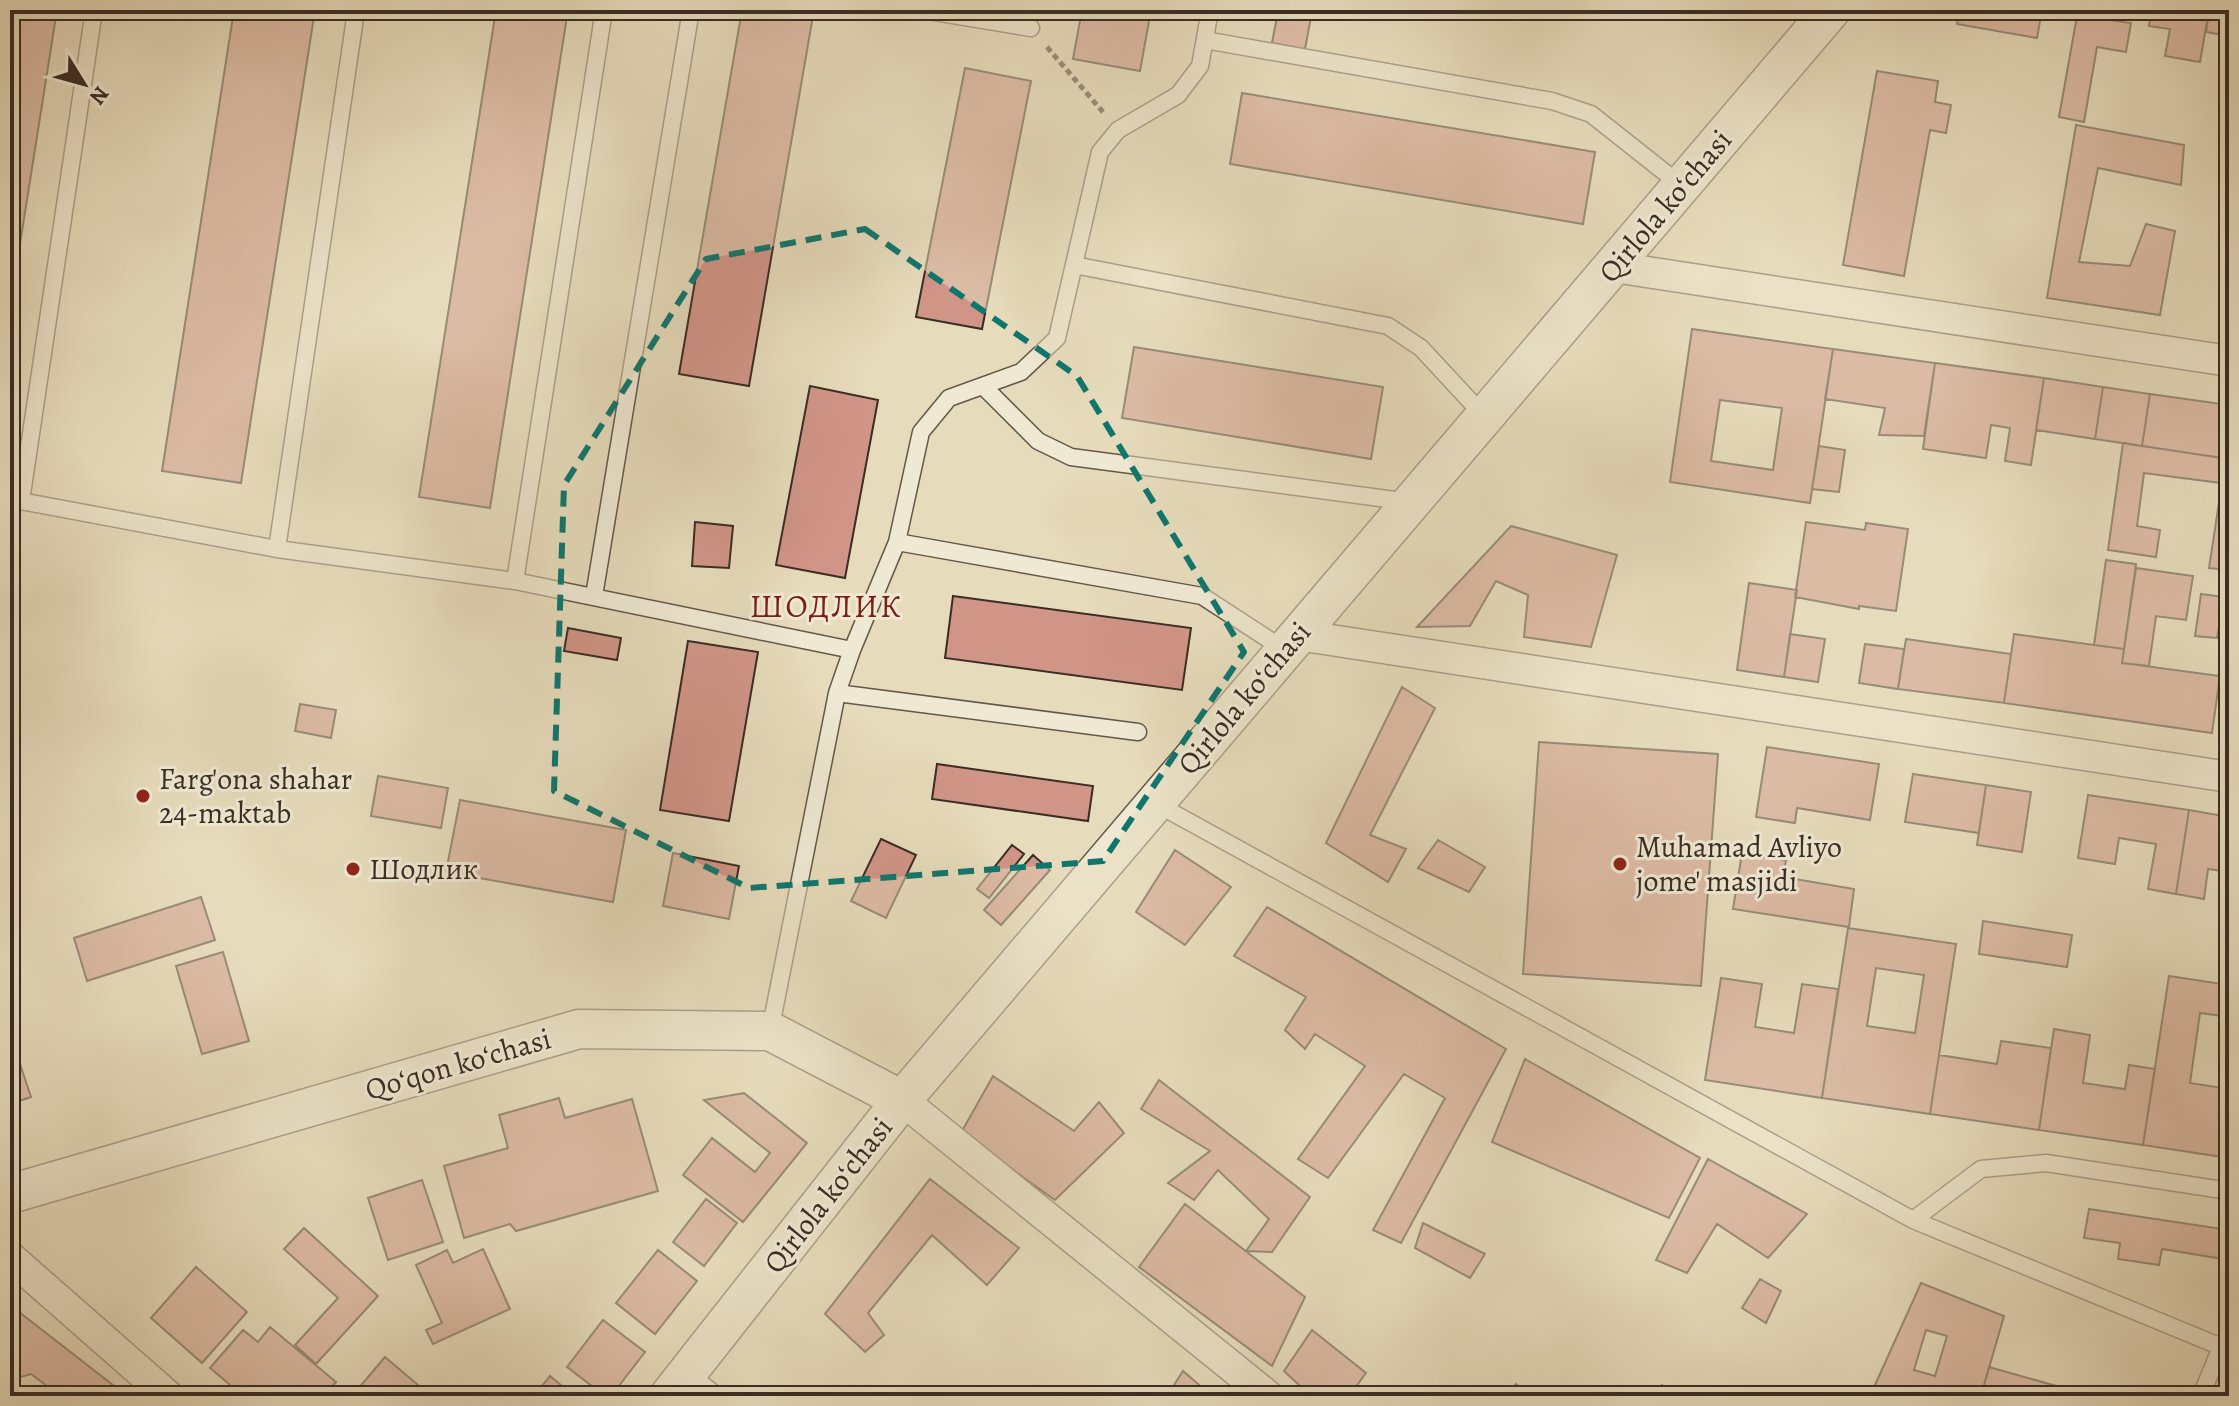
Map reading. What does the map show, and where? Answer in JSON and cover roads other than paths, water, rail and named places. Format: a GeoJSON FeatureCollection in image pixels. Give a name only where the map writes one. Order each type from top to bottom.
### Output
{"type":"FeatureCollection","features":[{"type":"Feature","properties":{"kind":"street","name":"Qirlola koʻchasi"},"geometry":{"type":"LineString","coordinates":[[686,1390],[902,1100],[1831,10]]}},
{"type":"Feature","properties":{"kind":"street"},"geometry":{"type":"LineString","coordinates":[[1614,267],[2229,361]]}},
{"type":"Feature","properties":{"kind":"street"},"geometry":{"type":"LineString","coordinates":[[1292,642],[2229,777]]}},
{"type":"Feature","properties":{"kind":"street","name":"Qoʻqon koʻchasi"},"geometry":{"type":"LineString","coordinates":[[10,1194],[579,1029],[770,1031],[902,1100]]}},
{"type":"Feature","properties":{"kind":"street"},"geometry":{"type":"LineString","coordinates":[[902,1100],[1268,1396]]}},
{"type":"Feature","properties":{"kind":"street"},"geometry":{"type":"LineString","coordinates":[[10,1257],[168,1396]]}},
{"type":"Feature","properties":{"kind":"lane"},"geometry":{"type":"LineString","coordinates":[[94,10],[15,500],[277,549],[515,581],[852,650]]}},
{"type":"Feature","properties":{"kind":"lane"},"geometry":{"type":"LineString","coordinates":[[515,581],[604,10]]}},
{"type":"Feature","properties":{"kind":"lane"},"geometry":{"type":"LineString","coordinates":[[594,596],[691,10]]}},
{"type":"Feature","properties":{"kind":"lane"},"geometry":{"type":"LineString","coordinates":[[922,10],[1031,28]]}},
{"type":"Feature","properties":{"kind":"lane"},"geometry":{"type":"LineString","coordinates":[[770,1031],[837,693],[897,542],[921,432],[949,398],[1021,372],[1057,338],[1100,152],[1118,130],[1178,95],[1200,66],[1210,10]]}},
{"type":"Feature","properties":{"kind":"lane"},"geometry":{"type":"LineString","coordinates":[[277,549],[355,18]]}},
{"type":"Feature","properties":{"kind":"lane"},"geometry":{"type":"LineString","coordinates":[[1205,40],[1552,101],[1591,114],[1682,186]]}},
{"type":"Feature","properties":{"kind":"lane"},"geometry":{"type":"LineString","coordinates":[[1074,265],[1388,326],[1421,348],[1485,417]]}},
{"type":"Feature","properties":{"kind":"lane"},"geometry":{"type":"LineString","coordinates":[[983,386],[1038,441],[1071,457],[1411,503]]}},
{"type":"Feature","properties":{"kind":"lane"},"geometry":{"type":"LineString","coordinates":[[897,542],[1202,596],[1292,642]]}},
{"type":"Feature","properties":{"kind":"lane"},"geometry":{"type":"LineString","coordinates":[[837,693],[1138,732]]}},
{"type":"Feature","properties":{"kind":"lane"},"geometry":{"type":"LineString","coordinates":[[1155,803],[1913,1220],[2225,1348],[2201,1396]]}},
{"type":"Feature","properties":{"kind":"lane"},"geometry":{"type":"LineString","coordinates":[[1913,1220],[1981,1169],[2046,1163],[2229,1191]]}},
{"type":"Feature","properties":{"kind":"place","name":"Farg'ona shahar 24-maktab"},"geometry":{"type":"Point","coordinates":[143,796]}},
{"type":"Feature","properties":{"kind":"place","name":"Muhamad Avliyo jome' masjidi"},"geometry":{"type":"Point","coordinates":[1620,864]}},
{"type":"Feature","properties":{"kind":"place","name":"Шодлик"},"geometry":{"type":"Point","coordinates":[353,869]}},
{"type":"Feature","properties":{"kind":"district","name":"ШОДЛИК"},"geometry":{"type":"Point","coordinates":[826,606]}}]}
